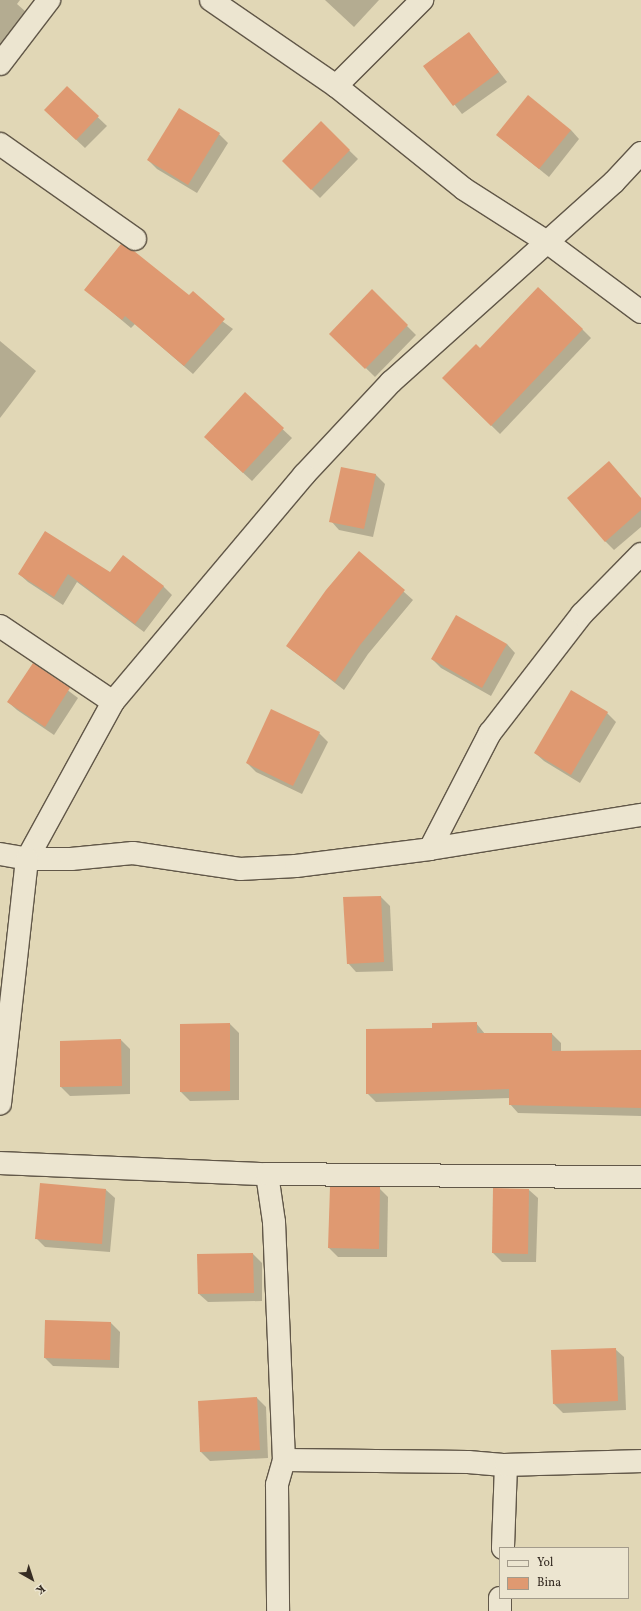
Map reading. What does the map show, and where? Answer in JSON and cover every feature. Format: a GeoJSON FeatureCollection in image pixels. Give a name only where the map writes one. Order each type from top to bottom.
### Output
{"type":"FeatureCollection","features":[{"type":"Feature","properties":{"kind":"street"},"geometry":{"type":"LineString","coordinates":[[0,64],[49,0]]}},
{"type":"Feature","properties":{"kind":"street"},"geometry":{"type":"LineString","coordinates":[[211,0],[336,86],[464,189],[547,242],[641,312]]}},
{"type":"Feature","properties":{"kind":"street"},"geometry":{"type":"LineString","coordinates":[[336,86],[422,0]]}},
{"type":"Feature","properties":{"kind":"street"},"geometry":{"type":"LineString","coordinates":[[0,144],[135,239]]}},
{"type":"Feature","properties":{"kind":"street"},"geometry":{"type":"LineString","coordinates":[[0,1104],[28,859],[113,702],[304,475],[385,388],[614,182],[641,153]]}},
{"type":"Feature","properties":{"kind":"street"},"geometry":{"type":"LineString","coordinates":[[430,849],[490,733],[582,614],[641,554]]}},
{"type":"Feature","properties":{"kind":"street"},"geometry":{"type":"LineString","coordinates":[[0,626],[113,702]]}},
{"type":"Feature","properties":{"kind":"street"},"geometry":{"type":"LineString","coordinates":[[0,854],[28,859],[71,859],[133,853],[240,869],[296,866],[430,849],[641,815]]}},
{"type":"Feature","properties":{"kind":"street"},"geometry":{"type":"LineString","coordinates":[[0,1163],[267,1174],[641,1177]]}},
{"type":"Feature","properties":{"kind":"street"},"geometry":{"type":"LineString","coordinates":[[267,1174],[274,1222],[284,1460],[277,1485],[278,1611]]}},
{"type":"Feature","properties":{"kind":"street"},"geometry":{"type":"LineString","coordinates":[[284,1460],[468,1462],[506,1465],[641,1461]]}},
{"type":"Feature","properties":{"kind":"street"},"geometry":{"type":"LineString","coordinates":[[503,1547],[506,1465]]}},
{"type":"Feature","properties":{"kind":"street"},"geometry":{"type":"LineString","coordinates":[[500,1599],[500,1611]]}},
{"type":"Feature","properties":{"kind":"building"},"geometry":{"type":"Polygon","coordinates":[[[469,32],[499,72],[453,106],[423,66],[469,32]]]}},
{"type":"Feature","properties":{"kind":"building"},"geometry":{"type":"Polygon","coordinates":[[[67,86],[99,116],[76,140],[44,110],[67,86]]]}},
{"type":"Feature","properties":{"kind":"building"},"geometry":{"type":"Polygon","coordinates":[[[528,95],[571,130],[539,169],[496,135],[528,95]]]}},
{"type":"Feature","properties":{"kind":"building"},"geometry":{"type":"Polygon","coordinates":[[[179,108],[220,133],[188,185],[147,160],[179,108]]]}},
{"type":"Feature","properties":{"kind":"building"},"geometry":{"type":"Polygon","coordinates":[[[321,121],[350,150],[311,190],[282,161],[321,121]]]}},
{"type":"Feature","properties":{"kind":"building"},"geometry":{"type":"Polygon","coordinates":[[[121,244],[134,251],[189,295],[193,291],[225,319],[184,366],[125,316],[122,320],[84,290],[121,244]]]}},
{"type":"Feature","properties":{"kind":"building"},"geometry":{"type":"Polygon","coordinates":[[[538,287],[583,329],[491,426],[442,378],[476,344],[480,348],[538,287]]]}},
{"type":"Feature","properties":{"kind":"building"},"geometry":{"type":"Polygon","coordinates":[[[372,289],[408,325],[365,369],[329,334],[372,289]]]}},
{"type":"Feature","properties":{"kind":"building"},"geometry":{"type":"Polygon","coordinates":[[[245,392],[284,428],[243,473],[204,437],[245,392]]]}},
{"type":"Feature","properties":{"kind":"building"},"geometry":{"type":"Polygon","coordinates":[[[609,461],[641,498],[641,510],[605,542],[567,498],[609,461]]]}},
{"type":"Feature","properties":{"kind":"building"},"geometry":{"type":"Polygon","coordinates":[[[341,467],[376,474],[364,529],[329,522],[341,467]]]}},
{"type":"Feature","properties":{"kind":"building"},"geometry":{"type":"Polygon","coordinates":[[[45,531],[110,572],[123,555],[164,586],[135,624],[68,574],[54,597],[18,574],[45,531]]]}},
{"type":"Feature","properties":{"kind":"building"},"geometry":{"type":"Polygon","coordinates":[[[359,551],[405,590],[360,645],[335,682],[286,646],[326,590],[359,551]]]}},
{"type":"Feature","properties":{"kind":"building"},"geometry":{"type":"Polygon","coordinates":[[[456,615],[507,644],[482,688],[431,659],[456,615]]]}},
{"type":"Feature","properties":{"kind":"building"},"geometry":{"type":"Polygon","coordinates":[[[33,663],[70,688],[45,727],[7,702],[33,663]]]}},
{"type":"Feature","properties":{"kind":"building"},"geometry":{"type":"Polygon","coordinates":[[[571,690],[608,712],[571,775],[534,753],[571,690]]]}},
{"type":"Feature","properties":{"kind":"building"},"geometry":{"type":"Polygon","coordinates":[[[271,709],[320,732],[293,786],[246,763],[271,709]]]}},
{"type":"Feature","properties":{"kind":"building"},"geometry":{"type":"Polygon","coordinates":[[[381,896],[384,962],[347,964],[343,897],[381,896]]]}},
{"type":"Feature","properties":{"kind":"building"},"geometry":{"type":"Polygon","coordinates":[[[477,1022],[477,1033],[552,1033],[552,1051],[641,1050],[641,1108],[509,1105],[509,1089],[366,1094],[366,1029],[432,1028],[432,1023],[477,1022]]]}},
{"type":"Feature","properties":{"kind":"building"},"geometry":{"type":"Polygon","coordinates":[[[230,1023],[230,1091],[180,1092],[180,1024],[230,1023]]]}},
{"type":"Feature","properties":{"kind":"building"},"geometry":{"type":"Polygon","coordinates":[[[121,1039],[122,1086],[60,1087],[60,1041],[121,1039]]]}},
{"type":"Feature","properties":{"kind":"building"},"geometry":{"type":"Polygon","coordinates":[[[40,1183],[106,1189],[102,1244],[35,1239],[40,1183]]]}},
{"type":"Feature","properties":{"kind":"building"},"geometry":{"type":"Polygon","coordinates":[[[330,1187],[380,1187],[379,1249],[328,1248],[330,1187]]]}},
{"type":"Feature","properties":{"kind":"building"},"geometry":{"type":"Polygon","coordinates":[[[493,1188],[529,1189],[528,1254],[492,1253],[493,1188]]]}},
{"type":"Feature","properties":{"kind":"building"},"geometry":{"type":"Polygon","coordinates":[[[253,1253],[254,1293],[198,1294],[197,1254],[253,1253]]]}},
{"type":"Feature","properties":{"kind":"building"},"geometry":{"type":"Polygon","coordinates":[[[45,1320],[111,1322],[110,1360],[44,1358],[45,1320]]]}},
{"type":"Feature","properties":{"kind":"building"},"geometry":{"type":"Polygon","coordinates":[[[616,1348],[618,1401],[553,1404],[551,1350],[616,1348]]]}},
{"type":"Feature","properties":{"kind":"building"},"geometry":{"type":"Polygon","coordinates":[[[257,1397],[260,1450],[200,1452],[198,1401],[257,1397]]]}}]}
